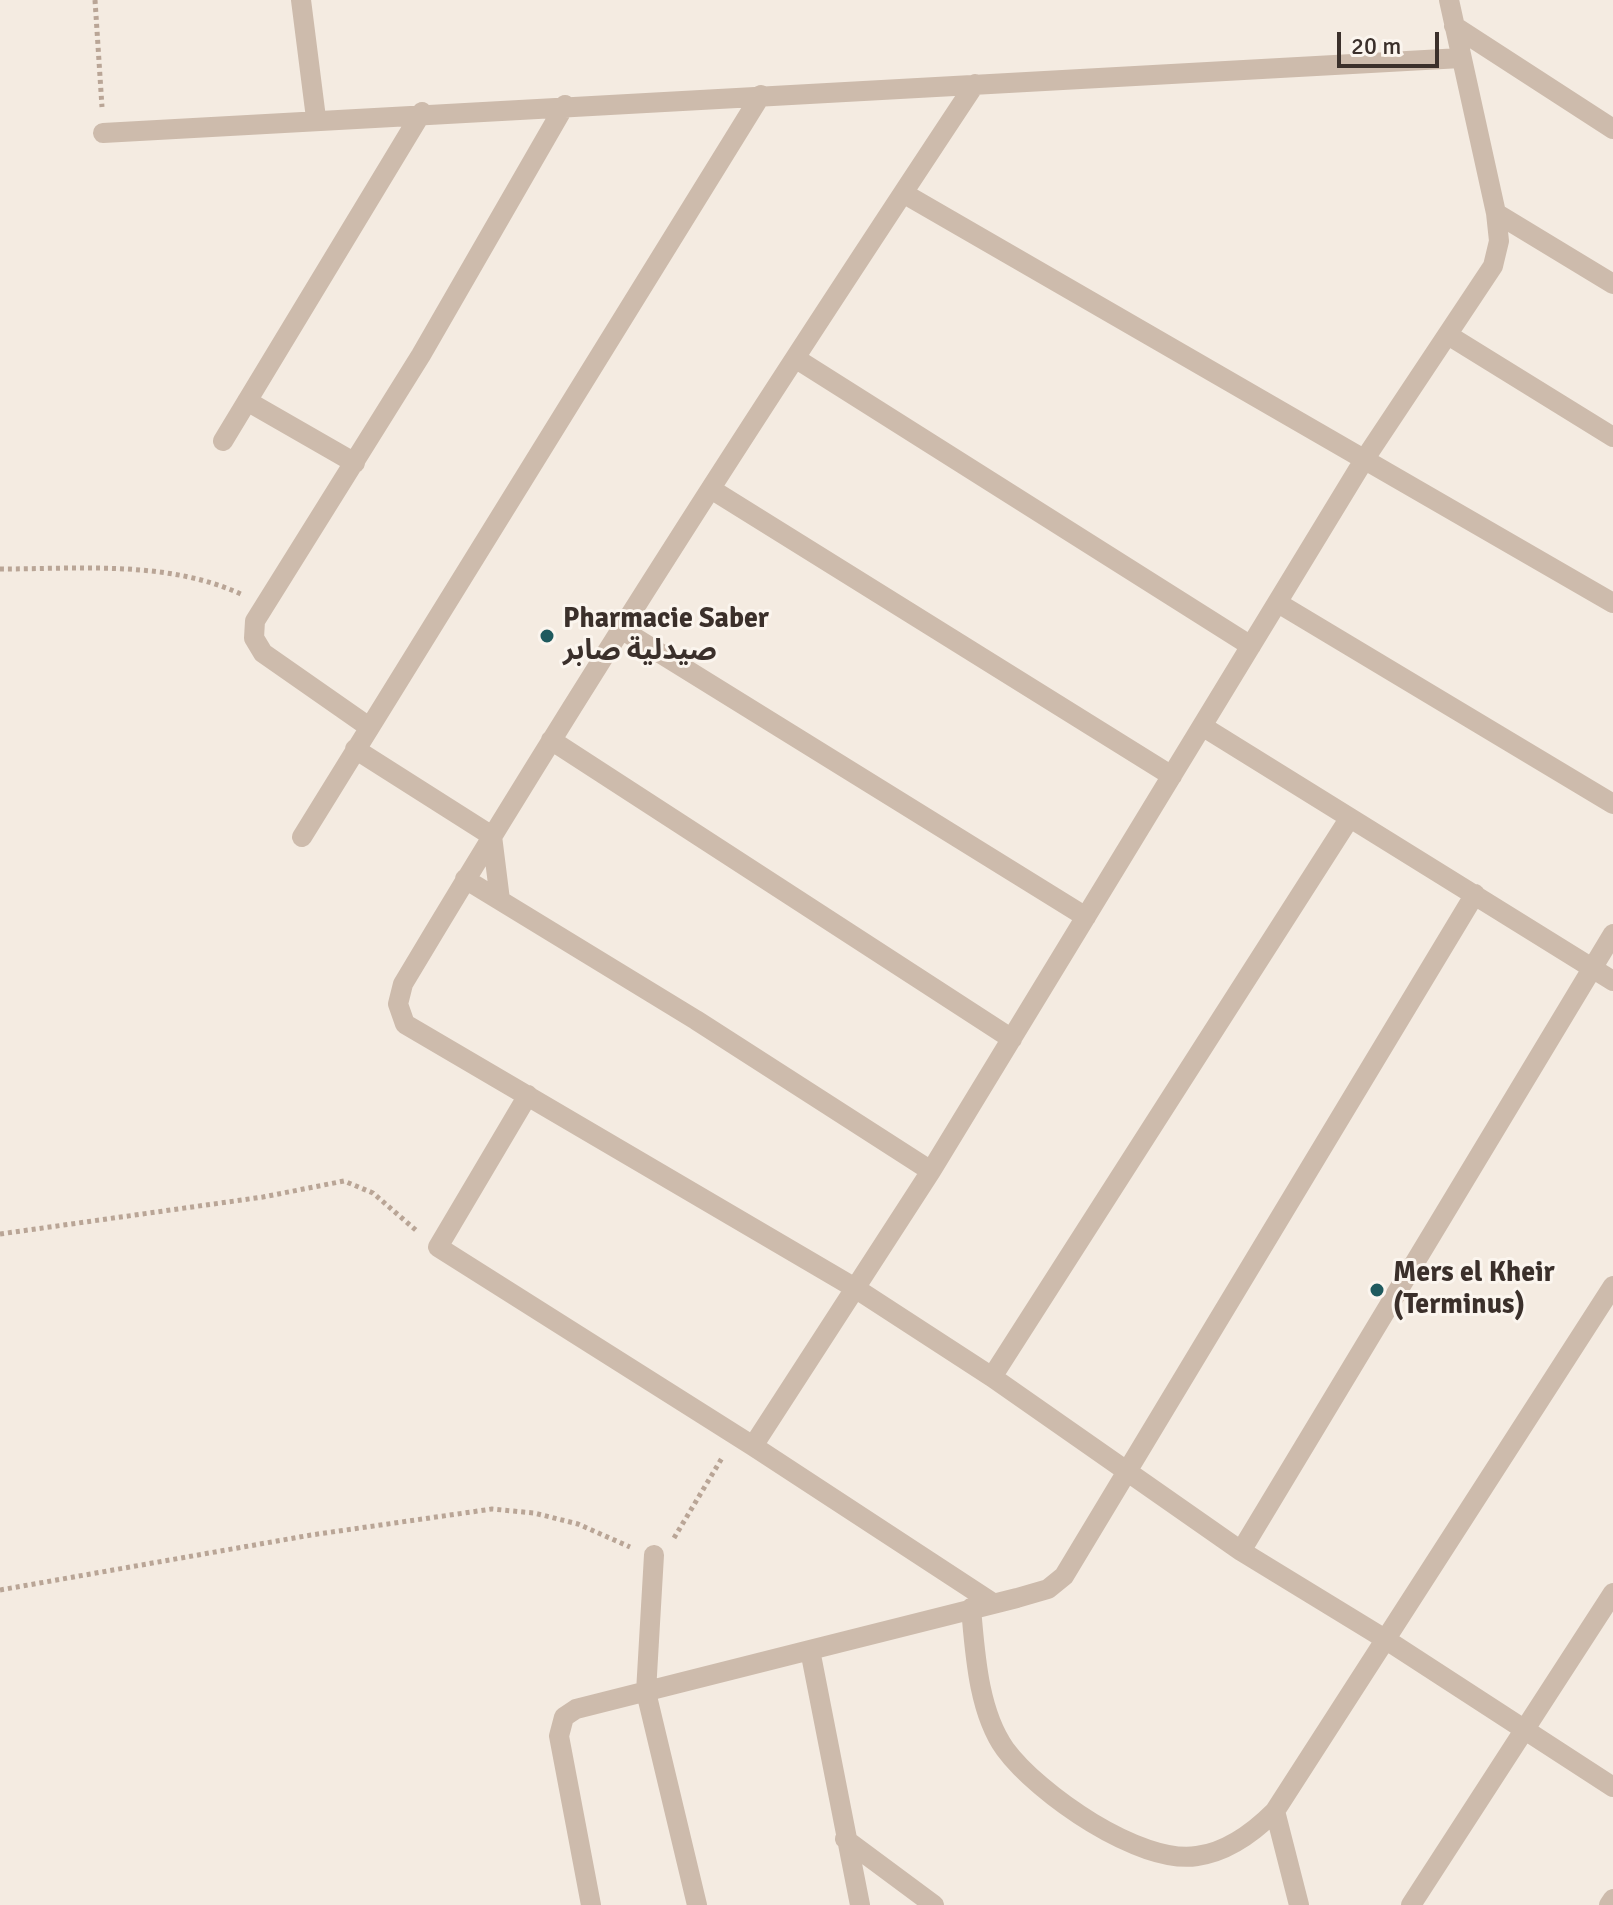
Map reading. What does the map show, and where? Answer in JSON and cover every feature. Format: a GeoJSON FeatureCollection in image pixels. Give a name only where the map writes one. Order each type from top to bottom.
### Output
{"type":"FeatureCollection","features":[{"type":"Feature","properties":{"kind":"street"},"geometry":{"type":"LineString","coordinates":[[301,0],[316,118]]}},
{"type":"Feature","properties":{"kind":"street"},"geometry":{"type":"LineString","coordinates":[[745,1440],[855,1288],[931,1171],[1364,460],[1493,266],[1499,241],[1496,213],[1449,0]]}},
{"type":"Feature","properties":{"kind":"street"},"geometry":{"type":"LineString","coordinates":[[1454,26],[1613,129]]}},
{"type":"Feature","properties":{"kind":"street"},"geometry":{"type":"LineString","coordinates":[[103,133],[422,112],[1461,58]]}},
{"type":"Feature","properties":{"kind":"street"},"geometry":{"type":"LineString","coordinates":[[975,84],[621,629],[465,879],[403,984],[398,1004],[405,1024],[855,1288],[992,1377],[1241,1551],[1526,1728],[1613,1787]]}},
{"type":"Feature","properties":{"kind":"street"},"geometry":{"type":"LineString","coordinates":[[302,837],[761,95]]}},
{"type":"Feature","properties":{"kind":"street"},"geometry":{"type":"LineString","coordinates":[[369,727],[263,653],[254,638],[255,621],[355,463],[565,105]]}},
{"type":"Feature","properties":{"kind":"street"},"geometry":{"type":"LineString","coordinates":[[223,441],[422,112]]}},
{"type":"Feature","properties":{"kind":"street"},"geometry":{"type":"LineString","coordinates":[[903,193],[1613,603]]}},
{"type":"Feature","properties":{"kind":"street"},"geometry":{"type":"LineString","coordinates":[[1496,213],[1613,284]]}},
{"type":"Feature","properties":{"kind":"street"},"geometry":{"type":"LineString","coordinates":[[1448,335],[1613,437]]}},
{"type":"Feature","properties":{"kind":"street"},"geometry":{"type":"LineString","coordinates":[[795,358],[1251,646]]}},
{"type":"Feature","properties":{"kind":"street"},"geometry":{"type":"LineString","coordinates":[[247,401],[355,463]]}},
{"type":"Feature","properties":{"kind":"street"},"geometry":{"type":"LineString","coordinates":[[711,489],[1172,776]]}},
{"type":"Feature","properties":{"kind":"street"},"geometry":{"type":"LineString","coordinates":[[1278,603],[1613,804]]}},
{"type":"Feature","properties":{"kind":"street"},"geometry":{"type":"LineString","coordinates":[[621,629],[1086,917]]}},
{"type":"Feature","properties":{"kind":"street"},"geometry":{"type":"LineString","coordinates":[[1202,726],[1613,981]]}},
{"type":"Feature","properties":{"kind":"street"},"geometry":{"type":"LineString","coordinates":[[551,740],[1012,1039]]}},
{"type":"Feature","properties":{"kind":"street"},"geometry":{"type":"LineString","coordinates":[[355,749],[492,836]]}},
{"type":"Feature","properties":{"kind":"street"},"geometry":{"type":"LineString","coordinates":[[992,1377],[1349,819]]}},
{"type":"Feature","properties":{"kind":"street"},"geometry":{"type":"LineString","coordinates":[[492,836],[500,900]]}},
{"type":"Feature","properties":{"kind":"street"},"geometry":{"type":"LineString","coordinates":[[465,879],[696,1020],[931,1171]]}},
{"type":"Feature","properties":{"kind":"street"},"geometry":{"type":"LineString","coordinates":[[591,1905],[559,1736],[564,1717],[576,1709],[993,1603],[1058,1583],[1475,894]]}},
{"type":"Feature","properties":{"kind":"street"},"geometry":{"type":"LineString","coordinates":[[1241,1551],[1613,934]]}},
{"type":"Feature","properties":{"kind":"street"},"geometry":{"type":"LineString","coordinates":[[528,1095],[438,1247],[745,1440],[993,1603]]}},
{"type":"Feature","properties":{"kind":"street"},"geometry":{"type":"LineString","coordinates":[[971,1608],[975,1655],[995,1730],[1019,1763],[1070,1807],[1147,1850],[1172,1856],[1196,1856],[1220,1850],[1260,1826],[1275,1811],[1613,1286]]}},
{"type":"Feature","properties":{"kind":"street"},"geometry":{"type":"LineString","coordinates":[[654,1555],[646,1692],[697,1905]]}},
{"type":"Feature","properties":{"kind":"street"},"geometry":{"type":"LineString","coordinates":[[1411,1905],[1613,1593]]}},
{"type":"Feature","properties":{"kind":"street"},"geometry":{"type":"LineString","coordinates":[[810,1650],[860,1905]]}},
{"type":"Feature","properties":{"kind":"street"},"geometry":{"type":"LineString","coordinates":[[1275,1811],[1299,1905]]}},
{"type":"Feature","properties":{"kind":"street"},"geometry":{"type":"LineString","coordinates":[[845,1839],[934,1905]]}},
{"type":"Feature","properties":{"kind":"street"},"geometry":{"type":"LineString","coordinates":[[1609,1905],[1613,1899]]}},
{"type":"Feature","properties":{"kind":"path"},"geometry":{"type":"LineString","coordinates":[[95,0],[103,133]]}},
{"type":"Feature","properties":{"kind":"path"},"geometry":{"type":"LineString","coordinates":[[0,569],[164,571],[212,581],[265,606]]}},
{"type":"Feature","properties":{"kind":"path"},"geometry":{"type":"LineString","coordinates":[[0,1234],[263,1197],[344,1181],[373,1193],[438,1247]]}},
{"type":"Feature","properties":{"kind":"path"},"geometry":{"type":"LineString","coordinates":[[0,1590],[325,1533],[492,1509],[534,1513],[578,1524],[654,1555],[665,1552],[745,1440]]}},
{"type":"Feature","properties":{"kind":"place","name":"Pharmacie Saber صيدلية صابر"},"geometry":{"type":"Point","coordinates":[547,636]}},
{"type":"Feature","properties":{"kind":"place","name":"Mers el Kheir (Terminus)"},"geometry":{"type":"Point","coordinates":[1377,1290]}}]}
